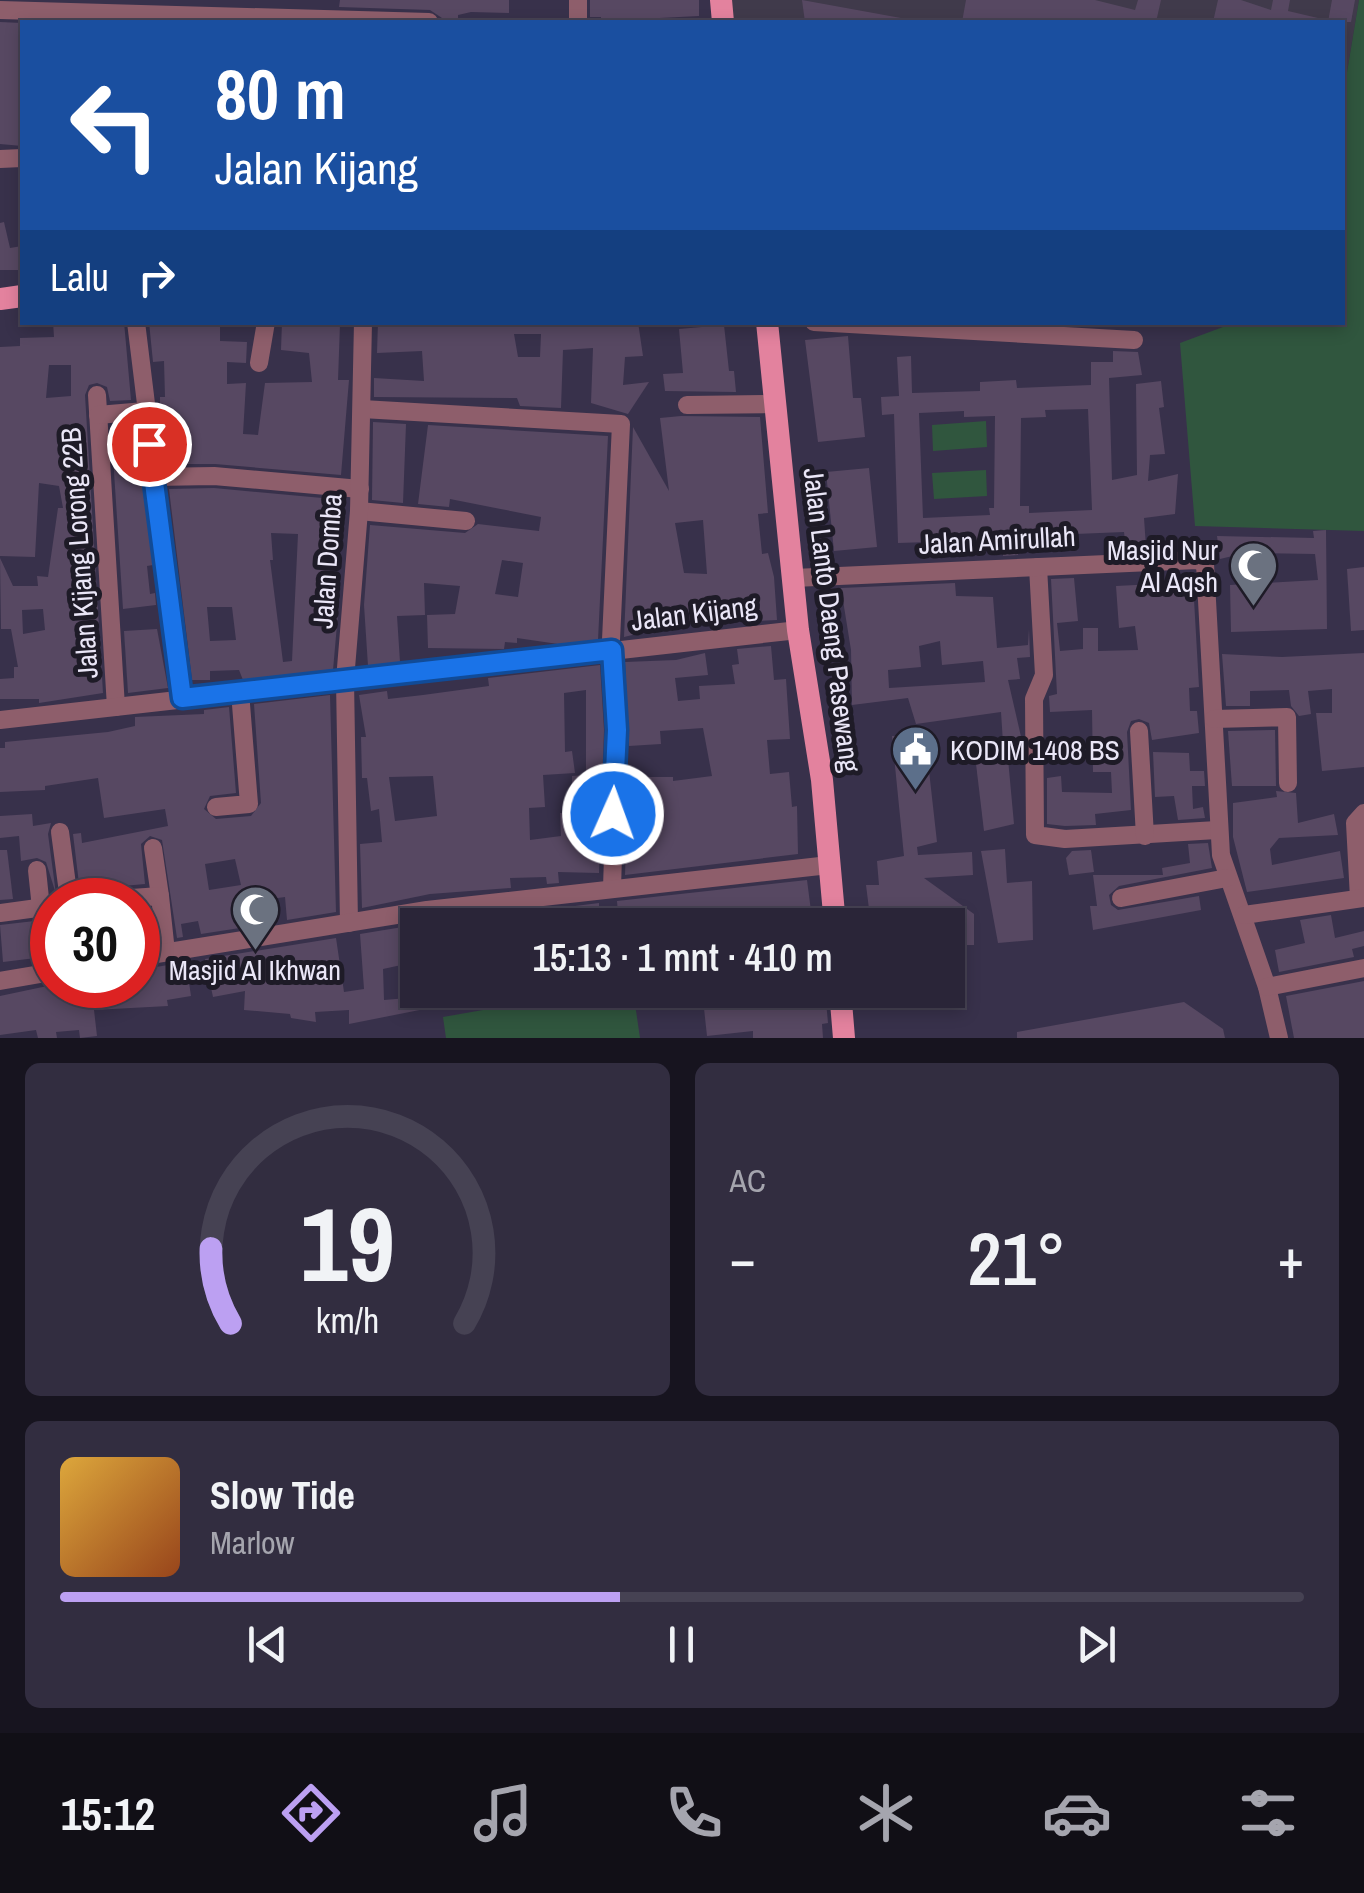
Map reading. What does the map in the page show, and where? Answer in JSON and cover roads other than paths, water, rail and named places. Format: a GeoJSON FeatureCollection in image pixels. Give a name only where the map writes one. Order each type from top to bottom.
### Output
{"type":"FeatureCollection","features":[{"type":"Feature","properties":{"kind":"main road","name":"Jalan Lanto Daeng Pasewang"},"geometry":{"type":"LineString","coordinates":[[767,325],[798,630],[822,780],[833,908]]}},
{"type":"Feature","properties":{"kind":"main road"},"geometry":{"type":"LineString","coordinates":[[842,1008],[844,1038]]}},
{"type":"Feature","properties":{"kind":"street"},"geometry":{"type":"LineString","coordinates":[[0,10],[335,20]]}},
{"type":"Feature","properties":{"kind":"street"},"geometry":{"type":"LineString","coordinates":[[136,325],[182,698]]}},
{"type":"Feature","properties":{"kind":"street"},"geometry":{"type":"LineString","coordinates":[[258,363],[265,325]]}},
{"type":"Feature","properties":{"kind":"street","name":"Jalan Domba"},"geometry":{"type":"LineString","coordinates":[[349,923],[346,680],[359,511],[363,325]]}},
{"type":"Feature","properties":{"kind":"street"},"geometry":{"type":"LineString","coordinates":[[867,325],[1134,340]]}},
{"type":"Feature","properties":{"kind":"street","name":"Jalan Kijang Lorong 22B"},"geometry":{"type":"LineString","coordinates":[[97,395],[116,707]]}},
{"type":"Feature","properties":{"kind":"street"},"geometry":{"type":"LineString","coordinates":[[687,406],[776,404]]}},
{"type":"Feature","properties":{"kind":"street"},"geometry":{"type":"LineString","coordinates":[[362,409],[620,424],[611,645],[617,730],[612,888]]}},
{"type":"Feature","properties":{"kind":"street"},"geometry":{"type":"LineString","coordinates":[[98,415],[146,411]]}},
{"type":"Feature","properties":{"kind":"street"},"geometry":{"type":"LineString","coordinates":[[153,477],[214,476],[360,488]]}},
{"type":"Feature","properties":{"kind":"street"},"geometry":{"type":"LineString","coordinates":[[359,511],[466,521]]}},
{"type":"Feature","properties":{"kind":"street","name":"Jalan Amirullah"},"geometry":{"type":"LineString","coordinates":[[794,578],[1180,560],[1205,564],[1218,830],[1227,878],[1244,915],[1279,1038]]}},
{"type":"Feature","properties":{"kind":"street"},"geometry":{"type":"LineString","coordinates":[[1038,567],[1044,675],[1034,699],[1034,835],[1145,836],[1218,830]]}},
{"type":"Feature","properties":{"kind":"street","name":"Jalan Kijang"},"geometry":{"type":"LineString","coordinates":[[0,720],[611,645],[798,630]]}},
{"type":"Feature","properties":{"kind":"street"},"geometry":{"type":"LineString","coordinates":[[216,808],[249,804],[240,692]]}},
{"type":"Feature","properties":{"kind":"street"},"geometry":{"type":"LineString","coordinates":[[1214,719],[1287,717],[1288,784]]}},
{"type":"Feature","properties":{"kind":"street"},"geometry":{"type":"LineString","coordinates":[[1139,732],[1145,836]]}},
{"type":"Feature","properties":{"kind":"street"},"geometry":{"type":"LineString","coordinates":[[1244,915],[1361,898],[1355,824],[1364,813]]}},
{"type":"Feature","properties":{"kind":"street"},"geometry":{"type":"LineString","coordinates":[[60,832],[65,878]]}},
{"type":"Feature","properties":{"kind":"street"},"geometry":{"type":"LineString","coordinates":[[153,848],[157,878]]}},
{"type":"Feature","properties":{"kind":"street"},"geometry":{"type":"LineString","coordinates":[[160,953],[612,888],[829,865]]}},
{"type":"Feature","properties":{"kind":"street"},"geometry":{"type":"LineString","coordinates":[[37,870],[39,878]]}},
{"type":"Feature","properties":{"kind":"street"},"geometry":{"type":"LineString","coordinates":[[1120,898],[1227,878]]}},
{"type":"Feature","properties":{"kind":"street"},"geometry":{"type":"LineString","coordinates":[[160,896],[166,952]]}},
{"type":"Feature","properties":{"kind":"street"},"geometry":{"type":"LineString","coordinates":[[0,913],[30,909]]}},
{"type":"Feature","properties":{"kind":"street"},"geometry":{"type":"LineString","coordinates":[[1267,987],[1364,968]]}},
{"type":"Feature","properties":{"kind":"street"},"geometry":{"type":"LineString","coordinates":[[0,981],[30,976]]}},
{"type":"Feature","properties":{"kind":"place","name":"Masjid Nur Al Aqsh"},"geometry":{"type":"Point","coordinates":[1253,608]}},
{"type":"Feature","properties":{"kind":"place","name":"KODIM 1408 BS"},"geometry":{"type":"Point","coordinates":[915,792]}},
{"type":"Feature","properties":{"kind":"place","name":"Masjid Al Ikhwan"},"geometry":{"type":"Point","coordinates":[255,952]}}]}
